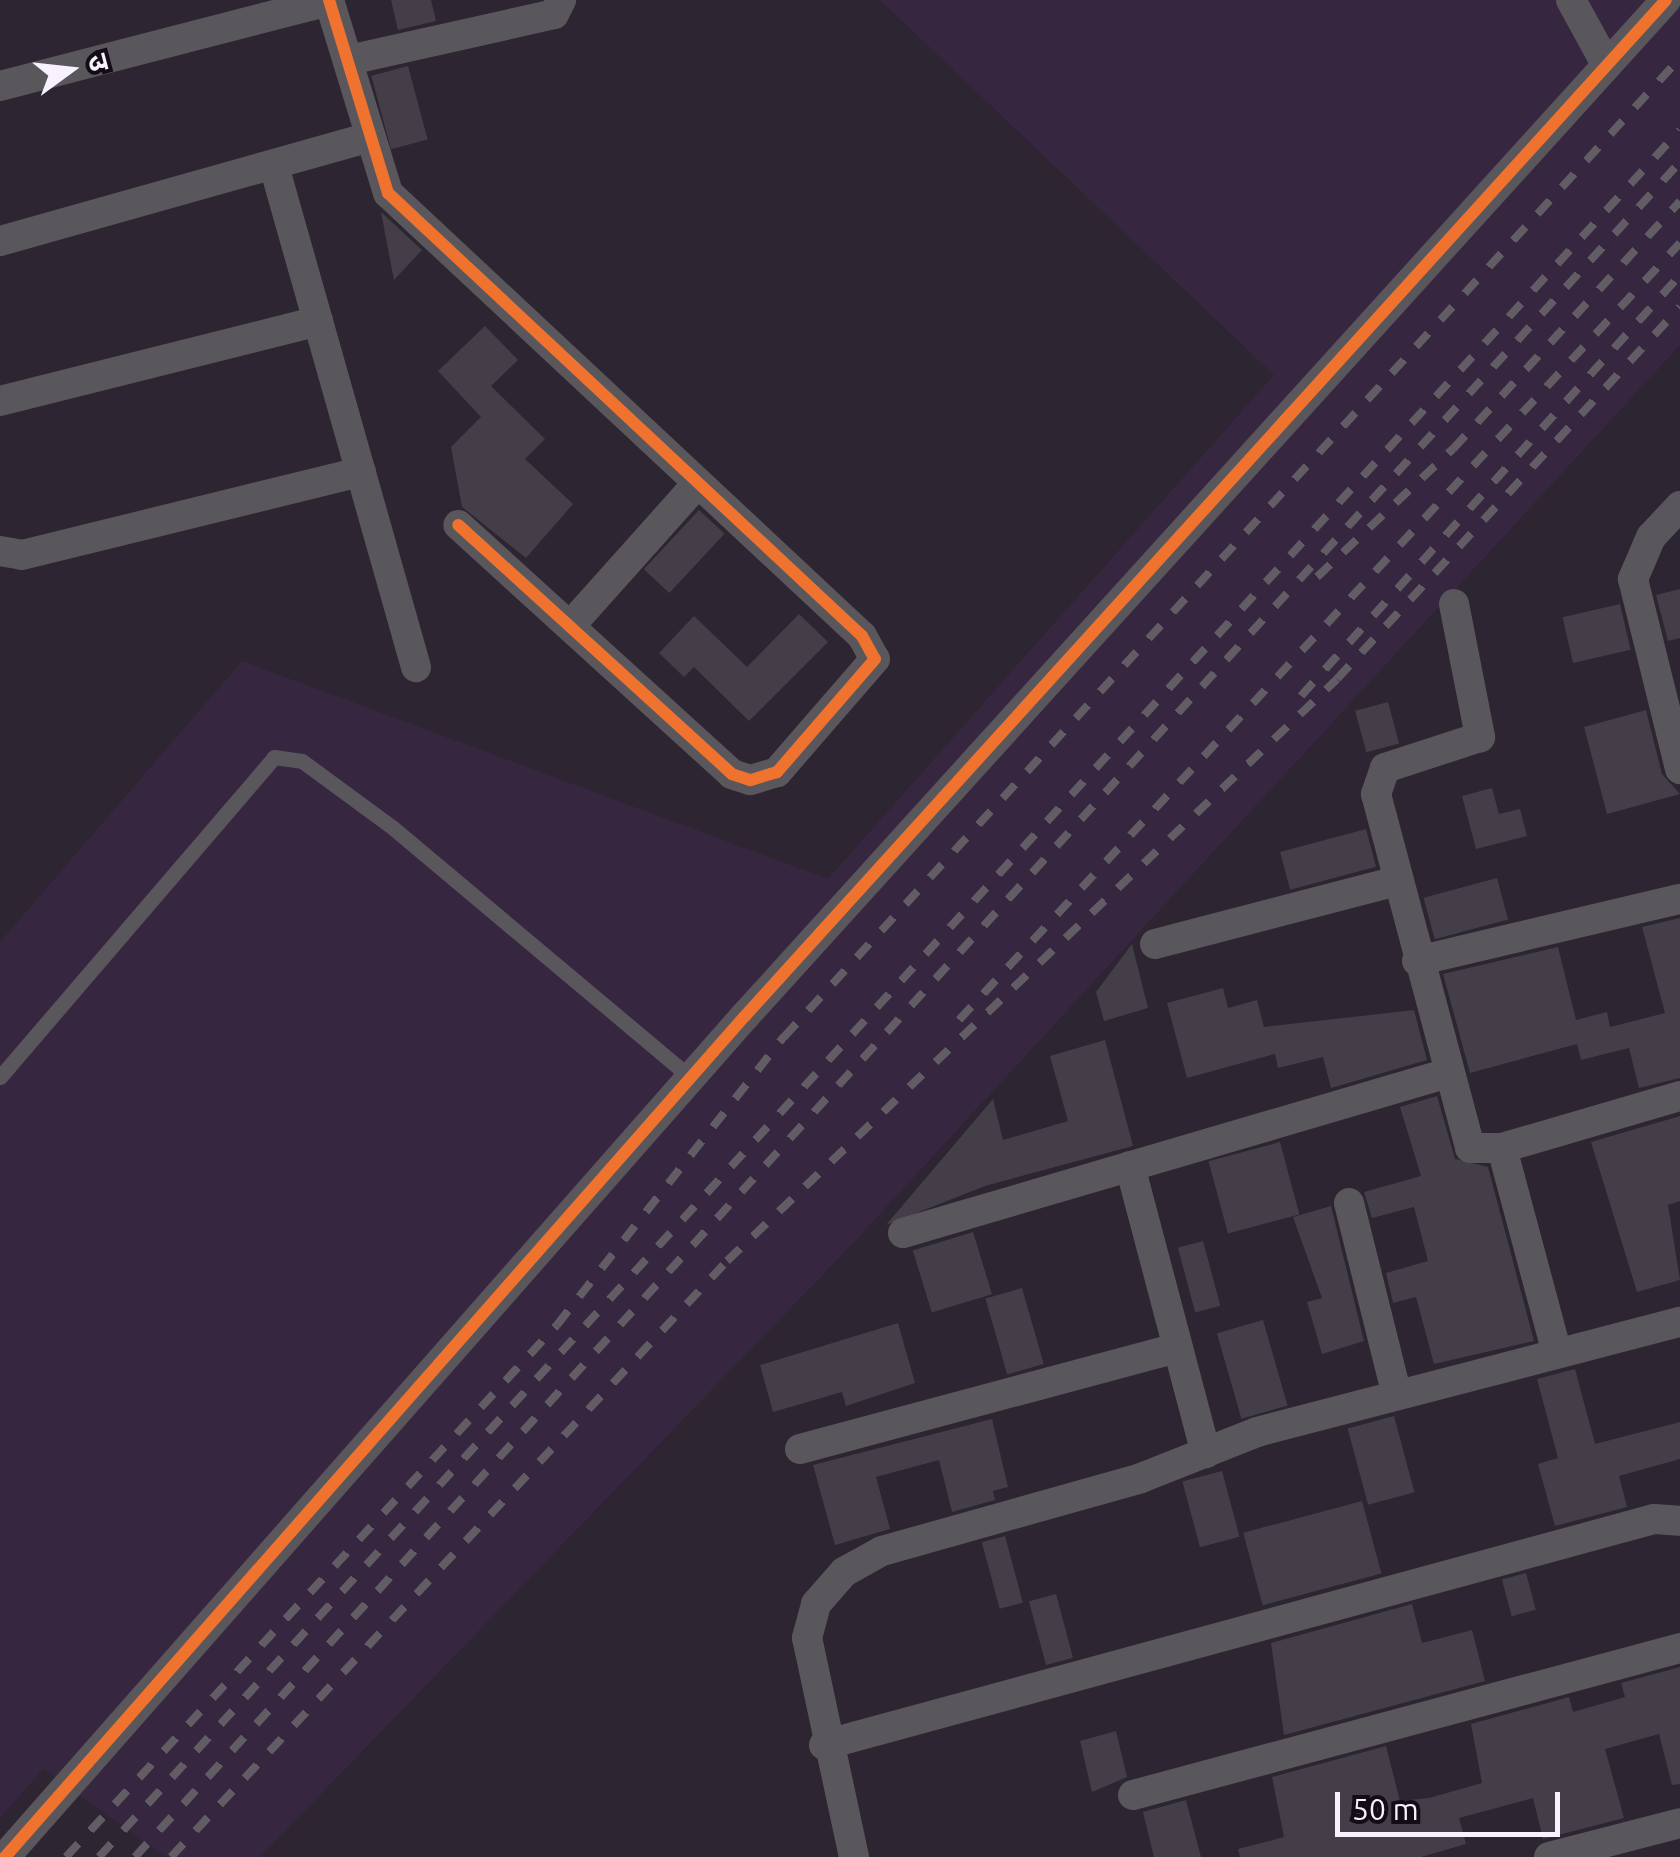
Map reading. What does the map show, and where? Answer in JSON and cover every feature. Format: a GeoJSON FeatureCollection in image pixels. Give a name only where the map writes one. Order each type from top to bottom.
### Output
{"type":"FeatureCollection","features":[{"type":"Feature","properties":{"kind":"street"},"geometry":{"type":"LineString","coordinates":[[0,86],[329,0],[349,60],[364,139],[388,193],[862,636],[875,659],[869,677],[776,772],[750,780],[458,525]]}},
{"type":"Feature","properties":{"kind":"street"},"geometry":{"type":"LineString","coordinates":[[349,60],[554,14],[561,0]]}},
{"type":"Feature","properties":{"kind":"street"},"geometry":{"type":"LineString","coordinates":[[1571,0],[1606,64]]}},
{"type":"Feature","properties":{"kind":"street"},"geometry":{"type":"LineString","coordinates":[[5,1857],[691,1078],[1666,0]]}},
{"type":"Feature","properties":{"kind":"street"},"geometry":{"type":"LineString","coordinates":[[0,241],[364,139]]}},
{"type":"Feature","properties":{"kind":"street"},"geometry":{"type":"LineString","coordinates":[[274,166],[416,667]]}},
{"type":"Feature","properties":{"kind":"street"},"geometry":{"type":"LineString","coordinates":[[0,401],[318,321]]}},
{"type":"Feature","properties":{"kind":"street"},"geometry":{"type":"LineString","coordinates":[[0,551],[22,554],[361,472]]}},
{"type":"Feature","properties":{"kind":"street"},"geometry":{"type":"LineString","coordinates":[[570,626],[697,484]]}},
{"type":"Feature","properties":{"kind":"street"},"geometry":{"type":"LineString","coordinates":[[1680,506],[1651,537],[1633,579],[1680,769]]}},
{"type":"Feature","properties":{"kind":"street"},"geometry":{"type":"LineString","coordinates":[[1454,604],[1483,726],[1472,743],[1400,762],[1377,779],[1396,881],[1446,1074],[1470,1148],[1502,1148],[1680,1096]]}},
{"type":"Feature","properties":{"kind":"street"},"geometry":{"type":"LineString","coordinates":[[1155,944],[1396,881]]}},
{"type":"Feature","properties":{"kind":"street"},"geometry":{"type":"LineString","coordinates":[[1418,961],[1680,898]]}},
{"type":"Feature","properties":{"kind":"street"},"geometry":{"type":"LineString","coordinates":[[904,1233],[1446,1074]]}},
{"type":"Feature","properties":{"kind":"street"},"geometry":{"type":"LineString","coordinates":[[1502,1148],[1556,1354]]}},
{"type":"Feature","properties":{"kind":"street"},"geometry":{"type":"LineString","coordinates":[[1130,1166],[1206,1453]]}},
{"type":"Feature","properties":{"kind":"street"},"geometry":{"type":"LineString","coordinates":[[1349,1204],[1398,1395]]}},
{"type":"Feature","properties":{"kind":"street"},"geometry":{"type":"LineString","coordinates":[[854,1857],[824,1745],[807,1638],[816,1604],[844,1572],[882,1551],[1398,1395],[1680,1322]]}},
{"type":"Feature","properties":{"kind":"street"},"geometry":{"type":"LineString","coordinates":[[800,1448],[1178,1348]]}},
{"type":"Feature","properties":{"kind":"street"},"geometry":{"type":"LineString","coordinates":[[824,1745],[1634,1524],[1680,1521]]}},
{"type":"Feature","properties":{"kind":"street"},"geometry":{"type":"LineString","coordinates":[[1133,1794],[1680,1648]]}},
{"type":"Feature","properties":{"kind":"street"},"geometry":{"type":"LineString","coordinates":[[1549,1857],[1597,1851],[1680,1822]]}},
{"type":"Feature","properties":{"kind":"lane"},"geometry":{"type":"LineString","coordinates":[[0,1077],[274,758],[302,760],[392,827],[691,1078]]}},
{"type":"Feature","properties":{"kind":"shaded area"},"geometry":{"type":"Polygon","coordinates":[[[880,0],[1680,0],[1680,345],[843,1254],[260,1857],[166,1857],[43,1769],[0,1818],[0,942],[242,661],[828,879],[1274,375],[880,0]]]}},
{"type":"Feature","properties":{"kind":"building"},"geometry":{"type":"Polygon","coordinates":[[[391,0],[431,0],[436,21],[398,30],[391,0]]]}},
{"type":"Feature","properties":{"kind":"building"},"geometry":{"type":"Polygon","coordinates":[[[408,66],[428,139],[391,149],[371,76],[408,66]]]}},
{"type":"Feature","properties":{"kind":"building"},"geometry":{"type":"Polygon","coordinates":[[[381,212],[422,250],[394,280],[381,212]]]}},
{"type":"Feature","properties":{"kind":"building"},"geometry":{"type":"Polygon","coordinates":[[[485,326],[518,360],[491,386],[545,439],[525,459],[573,504],[526,558],[462,507],[451,447],[481,417],[438,371],[485,326]]]}},
{"type":"Feature","properties":{"kind":"building"},"geometry":{"type":"Polygon","coordinates":[[[699,510],[725,534],[669,593],[644,569],[699,510]]]}},
{"type":"Feature","properties":{"kind":"building"},"geometry":{"type":"Polygon","coordinates":[[[1680,589],[1680,638],[1668,641],[1656,595],[1680,589]]]}},
{"type":"Feature","properties":{"kind":"building"},"geometry":{"type":"Polygon","coordinates":[[[1620,604],[1631,650],[1573,663],[1563,617],[1620,604]]]}},
{"type":"Feature","properties":{"kind":"building"},"geometry":{"type":"Polygon","coordinates":[[[799,614],[828,642],[749,721],[694,667],[684,677],[659,653],[694,616],[747,667],[799,614]]]}},
{"type":"Feature","properties":{"kind":"building"},"geometry":{"type":"Polygon","coordinates":[[[1388,702],[1399,744],[1366,752],[1355,711],[1388,702]]]}},
{"type":"Feature","properties":{"kind":"building"},"geometry":{"type":"Polygon","coordinates":[[[1646,710],[1662,774],[1680,794],[1607,814],[1584,727],[1646,710]]]}},
{"type":"Feature","properties":{"kind":"building"},"geometry":{"type":"Polygon","coordinates":[[[1492,788],[1499,814],[1520,809],[1527,836],[1476,849],[1462,796],[1492,788]]]}},
{"type":"Feature","properties":{"kind":"building"},"geometry":{"type":"Polygon","coordinates":[[[1366,829],[1376,867],[1290,890],[1280,852],[1366,829]]]}},
{"type":"Feature","properties":{"kind":"building"},"geometry":{"type":"Polygon","coordinates":[[[1497,878],[1508,920],[1435,939],[1424,898],[1497,878]]]}},
{"type":"Feature","properties":{"kind":"building"},"geometry":{"type":"Polygon","coordinates":[[[1680,918],[1680,1078],[1639,1088],[1629,1048],[1581,1060],[1577,1044],[1470,1073],[1443,974],[1558,947],[1576,1020],[1607,1012],[1610,1027],[1665,1013],[1642,927],[1680,918]]]}},
{"type":"Feature","properties":{"kind":"building"},"geometry":{"type":"Polygon","coordinates":[[[1132,944],[1148,1008],[1104,1021],[1096,992],[1132,944]]]}},
{"type":"Feature","properties":{"kind":"building"},"geometry":{"type":"Polygon","coordinates":[[[1223,988],[1228,1008],[1257,1000],[1264,1027],[1414,1010],[1427,1060],[1331,1088],[1323,1057],[1278,1068],[1275,1054],[1187,1078],[1167,1003],[1223,988]]]}},
{"type":"Feature","properties":{"kind":"building"},"geometry":{"type":"Polygon","coordinates":[[[1105,1040],[1133,1146],[985,1186],[886,1225],[993,1099],[1003,1140],[1068,1121],[1050,1056],[1105,1040]]]}},
{"type":"Feature","properties":{"kind":"building"},"geometry":{"type":"Polygon","coordinates":[[[1437,1096],[1455,1159],[1488,1167],[1534,1341],[1434,1364],[1416,1297],[1393,1303],[1386,1273],[1428,1261],[1414,1207],[1372,1218],[1364,1192],[1421,1176],[1400,1107],[1437,1096]]]}},
{"type":"Feature","properties":{"kind":"building"},"geometry":{"type":"Polygon","coordinates":[[[1680,1116],[1680,1201],[1668,1205],[1680,1280],[1637,1292],[1591,1142],[1680,1116]]]}},
{"type":"Feature","properties":{"kind":"building"},"geometry":{"type":"Polygon","coordinates":[[[1280,1142],[1299,1214],[1228,1234],[1209,1161],[1280,1142]]]}},
{"type":"Feature","properties":{"kind":"building"},"geometry":{"type":"Polygon","coordinates":[[[1331,1206],[1364,1341],[1322,1354],[1307,1302],[1322,1298],[1293,1217],[1331,1206]]]}},
{"type":"Feature","properties":{"kind":"building"},"geometry":{"type":"Polygon","coordinates":[[[973,1232],[992,1294],[932,1313],[913,1250],[973,1232]]]}},
{"type":"Feature","properties":{"kind":"building"},"geometry":{"type":"Polygon","coordinates":[[[1203,1241],[1220,1306],[1195,1312],[1178,1248],[1203,1241]]]}},
{"type":"Feature","properties":{"kind":"building"},"geometry":{"type":"Polygon","coordinates":[[[1022,1288],[1044,1364],[1007,1374],[985,1298],[1022,1288]]]}},
{"type":"Feature","properties":{"kind":"building"},"geometry":{"type":"Polygon","coordinates":[[[1263,1320],[1288,1406],[1241,1419],[1217,1333],[1263,1320]]]}},
{"type":"Feature","properties":{"kind":"building"},"geometry":{"type":"Polygon","coordinates":[[[898,1323],[915,1383],[846,1406],[842,1392],[773,1412],[760,1365],[898,1323]]]}},
{"type":"Feature","properties":{"kind":"building"},"geometry":{"type":"Polygon","coordinates":[[[1575,1369],[1595,1444],[1680,1422],[1680,1459],[1619,1476],[1627,1507],[1555,1526],[1538,1464],[1558,1458],[1537,1379],[1575,1369]]]}},
{"type":"Feature","properties":{"kind":"building"},"geometry":{"type":"Polygon","coordinates":[[[1394,1416],[1414,1492],[1368,1505],[1348,1428],[1394,1416]]]}},
{"type":"Feature","properties":{"kind":"building"},"geometry":{"type":"Polygon","coordinates":[[[992,1419],[1008,1487],[993,1491],[995,1500],[952,1512],[939,1460],[876,1477],[890,1529],[835,1545],[813,1465],[992,1419]]]}},
{"type":"Feature","properties":{"kind":"building"},"geometry":{"type":"Polygon","coordinates":[[[1222,1471],[1240,1537],[1200,1547],[1182,1482],[1222,1471]]]}},
{"type":"Feature","properties":{"kind":"building"},"geometry":{"type":"Polygon","coordinates":[[[1362,1501],[1381,1573],[1263,1605],[1243,1533],[1362,1501]]]}},
{"type":"Feature","properties":{"kind":"building"},"geometry":{"type":"Polygon","coordinates":[[[1005,1536],[1023,1603],[1000,1609],[982,1542],[1005,1536]]]}},
{"type":"Feature","properties":{"kind":"building"},"geometry":{"type":"Polygon","coordinates":[[[1526,1573],[1536,1610],[1512,1616],[1502,1579],[1526,1573]]]}},
{"type":"Feature","properties":{"kind":"building"},"geometry":{"type":"Polygon","coordinates":[[[1056,1594],[1073,1658],[1046,1665],[1029,1601],[1056,1594]]]}},
{"type":"Feature","properties":{"kind":"building"},"geometry":{"type":"Polygon","coordinates":[[[1412,1604],[1422,1643],[1472,1630],[1485,1681],[1284,1735],[1271,1643],[1412,1604]]]}},
{"type":"Feature","properties":{"kind":"building"},"geometry":{"type":"Polygon","coordinates":[[[1680,1667],[1680,1784],[1672,1785],[1659,1734],[1605,1749],[1624,1818],[1543,1839],[1533,1798],[1459,1818],[1466,1844],[1421,1857],[1240,1857],[1238,1849],[1284,1837],[1272,1777],[1386,1746],[1400,1801],[1429,1798],[1482,1783],[1471,1724],[1569,1697],[1573,1712],[1625,1697],[1621,1683],[1680,1667]]]}},
{"type":"Feature","properties":{"kind":"building"},"geometry":{"type":"Polygon","coordinates":[[[1116,1731],[1127,1777],[1092,1792],[1080,1741],[1116,1731]]]}},
{"type":"Feature","properties":{"kind":"building"},"geometry":{"type":"Polygon","coordinates":[[[1186,1800],[1201,1857],[1154,1857],[1143,1812],[1186,1800]]]}},
{"type":"Feature","properties":{"kind":"railway"},"geometry":{"type":"LineString","coordinates":[[66,1857],[557,1325],[784,1037],[1680,58]]}},
{"type":"Feature","properties":{"kind":"railway"},"geometry":{"type":"LineString","coordinates":[[99,1857],[1680,130]]}},
{"type":"Feature","properties":{"kind":"railway"},"geometry":{"type":"LineString","coordinates":[[135,1857],[1680,162]]}},
{"type":"Feature","properties":{"kind":"railway"},"geometry":{"type":"LineString","coordinates":[[1317,577],[1453,449],[1680,201]]}},
{"type":"Feature","properties":{"kind":"railway"},"geometry":{"type":"LineString","coordinates":[[959,1020],[1680,243]]}},
{"type":"Feature","properties":{"kind":"railway"},"geometry":{"type":"LineString","coordinates":[[1301,696],[1680,275]]}},
{"type":"Feature","properties":{"kind":"railway"},"geometry":{"type":"LineString","coordinates":[[171,1857],[727,1261],[1337,679],[1680,307]]}},
{"type":"Feature","properties":{"kind":"cycle path"},"geometry":{"type":"LineString","coordinates":[[329,0],[388,193],[862,636],[875,659],[777,772],[750,780],[732,774],[458,525]]}},
{"type":"Feature","properties":{"kind":"cycle path"},"geometry":{"type":"LineString","coordinates":[[5,1857],[745,1016],[1666,0]]}}]}
